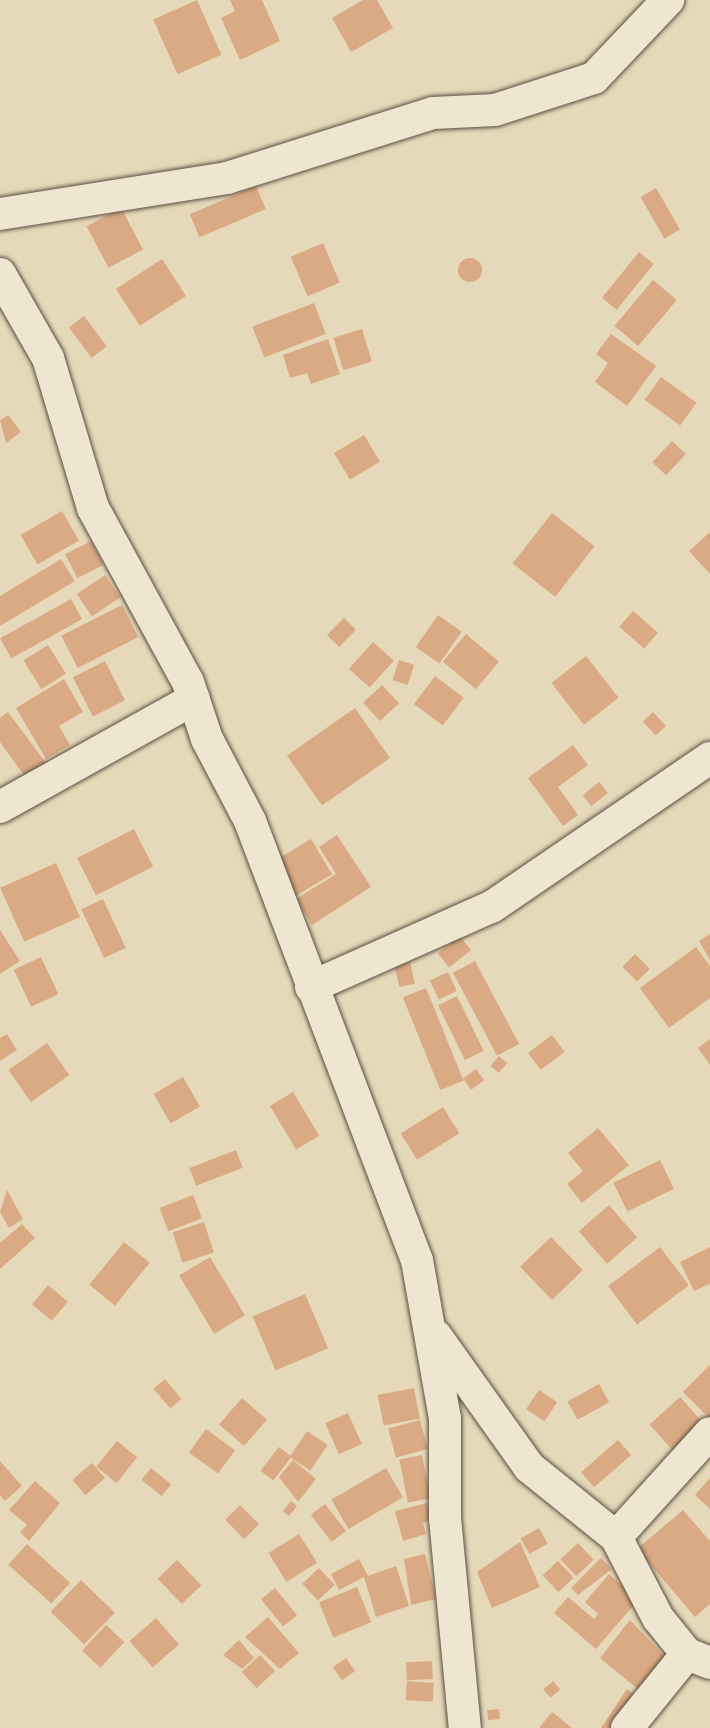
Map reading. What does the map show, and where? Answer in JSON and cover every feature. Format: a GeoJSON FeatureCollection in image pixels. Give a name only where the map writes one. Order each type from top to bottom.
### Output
{"type":"FeatureCollection","features":[{"type":"Feature","properties":{"kind":"street"},"geometry":{"type":"LineString","coordinates":[[0,214],[227,178],[433,113],[495,110],[580,83],[594,78],[668,0]]}},
{"type":"Feature","properties":{"kind":"street"},"geometry":{"type":"LineString","coordinates":[[0,274],[48,358],[93,508],[194,699],[250,821],[417,1260],[432,1330],[445,1418],[445,1518],[465,1728]]}},
{"type":"Feature","properties":{"kind":"street"},"geometry":{"type":"LineString","coordinates":[[0,807],[194,699]]}},
{"type":"Feature","properties":{"kind":"street"},"geometry":{"type":"LineString","coordinates":[[311,987],[493,906],[710,758]]}},
{"type":"Feature","properties":{"kind":"street"},"geometry":{"type":"LineString","coordinates":[[432,1330],[529,1467],[616,1537],[658,1618],[698,1658],[627,1728]]}},
{"type":"Feature","properties":{"kind":"street"},"geometry":{"type":"LineString","coordinates":[[616,1537],[710,1433]]}},
{"type":"Feature","properties":{"kind":"building"},"geometry":{"type":"Polygon","coordinates":[[[197,0],[221,55],[178,74],[153,20],[197,0]]]}},
{"type":"Feature","properties":{"kind":"building"},"geometry":{"type":"Polygon","coordinates":[[[230,0],[262,0],[280,41],[240,60],[221,18],[235,11],[230,0]]]}},
{"type":"Feature","properties":{"kind":"building"},"geometry":{"type":"Polygon","coordinates":[[[363,0],[377,0],[393,28],[351,52],[332,18],[363,0]]]}},
{"type":"Feature","properties":{"kind":"building"},"geometry":{"type":"Polygon","coordinates":[[[256,186],[266,209],[199,237],[190,214],[256,186]]]}},
{"type":"Feature","properties":{"kind":"building"},"geometry":{"type":"Polygon","coordinates":[[[656,188],[680,230],[664,239],[640,197],[656,188]]]}},
{"type":"Feature","properties":{"kind":"building"},"geometry":{"type":"Polygon","coordinates":[[[121,208],[143,249],[109,268],[87,226],[121,208]]]}},
{"type":"Feature","properties":{"kind":"building"},"geometry":{"type":"Polygon","coordinates":[[[323,243],[340,283],[308,296],[291,257],[323,243]]]}},
{"type":"Feature","properties":{"kind":"building"},"geometry":{"type":"Polygon","coordinates":[[[639,252],[654,264],[617,310],[602,298],[639,252]]]}},
{"type":"Feature","properties":{"kind":"building"},"geometry":{"type":"Polygon","coordinates":[[[470,258],[478,262],[482,270],[478,278],[470,282],[462,278],[458,270],[462,262],[470,258]]]}},
{"type":"Feature","properties":{"kind":"building"},"geometry":{"type":"Polygon","coordinates":[[[162,259],[186,296],[140,326],[116,289],[162,259]]]}},
{"type":"Feature","properties":{"kind":"building"},"geometry":{"type":"Polygon","coordinates":[[[653,280],[677,300],[638,346],[614,326],[653,280]]]}},
{"type":"Feature","properties":{"kind":"building"},"geometry":{"type":"Polygon","coordinates":[[[314,303],[326,334],[264,357],[252,327],[314,303]]]}},
{"type":"Feature","properties":{"kind":"building"},"geometry":{"type":"Polygon","coordinates":[[[84,316],[107,346],[92,358],[69,327],[84,316]]]}},
{"type":"Feature","properties":{"kind":"building"},"geometry":{"type":"Polygon","coordinates":[[[362,329],[372,362],[343,370],[333,338],[362,329]]]}},
{"type":"Feature","properties":{"kind":"building"},"geometry":{"type":"Polygon","coordinates":[[[611,334],[656,366],[627,406],[595,382],[608,363],[596,354],[611,334]]]}},
{"type":"Feature","properties":{"kind":"building"},"geometry":{"type":"Polygon","coordinates":[[[328,339],[340,374],[311,384],[307,373],[290,378],[283,355],[328,339]]]}},
{"type":"Feature","properties":{"kind":"building"},"geometry":{"type":"Polygon","coordinates":[[[661,377],[697,403],[680,426],[645,400],[661,377]]]}},
{"type":"Feature","properties":{"kind":"building"},"geometry":{"type":"Polygon","coordinates":[[[8,415],[21,432],[6,443],[0,420],[8,415]]]}},
{"type":"Feature","properties":{"kind":"building"},"geometry":{"type":"Polygon","coordinates":[[[364,435],[380,462],[350,480],[334,453],[364,435]]]}},
{"type":"Feature","properties":{"kind":"building"},"geometry":{"type":"Polygon","coordinates":[[[672,441],[686,454],[666,475],[652,462],[672,441]]]}},
{"type":"Feature","properties":{"kind":"building"},"geometry":{"type":"Polygon","coordinates":[[[62,511],[79,540],[37,564],[20,535],[62,511]]]}},
{"type":"Feature","properties":{"kind":"building"},"geometry":{"type":"Polygon","coordinates":[[[552,513],[595,546],[555,597],[513,563],[552,513]]]}},
{"type":"Feature","properties":{"kind":"building"},"geometry":{"type":"Polygon","coordinates":[[[710,532],[710,574],[689,551],[710,532]]]}},
{"type":"Feature","properties":{"kind":"building"},"geometry":{"type":"Polygon","coordinates":[[[91,541],[103,565],[77,578],[65,554],[91,541]]]}},
{"type":"Feature","properties":{"kind":"building"},"geometry":{"type":"Polygon","coordinates":[[[61,559],[75,581],[0,626],[0,596],[61,559]]]}},
{"type":"Feature","properties":{"kind":"building"},"geometry":{"type":"Polygon","coordinates":[[[105,575],[120,597],[92,616],[77,594],[105,575]]]}},
{"type":"Feature","properties":{"kind":"building"},"geometry":{"type":"Polygon","coordinates":[[[71,599],[82,619],[11,658],[0,638],[71,599]]]}},
{"type":"Feature","properties":{"kind":"building"},"geometry":{"type":"Polygon","coordinates":[[[122,605],[138,637],[78,668],[61,636],[122,605]]]}},
{"type":"Feature","properties":{"kind":"building"},"geometry":{"type":"Polygon","coordinates":[[[633,611],[658,633],[644,648],[619,627],[633,611]]]}},
{"type":"Feature","properties":{"kind":"building"},"geometry":{"type":"Polygon","coordinates":[[[438,615],[462,632],[439,664],[416,647],[438,615]]]}},
{"type":"Feature","properties":{"kind":"building"},"geometry":{"type":"Polygon","coordinates":[[[344,618],[356,630],[339,647],[327,635],[344,618]]]}},
{"type":"Feature","properties":{"kind":"building"},"geometry":{"type":"Polygon","coordinates":[[[466,634],[499,662],[476,689],[443,662],[466,634]]]}},
{"type":"Feature","properties":{"kind":"building"},"geometry":{"type":"Polygon","coordinates":[[[373,642],[394,661],[370,687],[349,669],[373,642]]]}},
{"type":"Feature","properties":{"kind":"building"},"geometry":{"type":"Polygon","coordinates":[[[48,645],[66,674],[41,689],[23,660],[48,645]]]}},
{"type":"Feature","properties":{"kind":"building"},"geometry":{"type":"Polygon","coordinates":[[[586,656],[619,698],[584,725],[551,683],[586,656]]]}},
{"type":"Feature","properties":{"kind":"building"},"geometry":{"type":"Polygon","coordinates":[[[399,660],[414,665],[408,685],[393,680],[399,660]]]}},
{"type":"Feature","properties":{"kind":"building"},"geometry":{"type":"Polygon","coordinates":[[[105,661],[125,700],[93,717],[73,677],[105,661]]]}},
{"type":"Feature","properties":{"kind":"building"},"geometry":{"type":"Polygon","coordinates":[[[435,676],[464,698],[443,726],[414,704],[435,676]]]}},
{"type":"Feature","properties":{"kind":"building"},"geometry":{"type":"Polygon","coordinates":[[[64,679],[83,712],[59,726],[70,745],[46,759],[16,708],[64,679]]]}},
{"type":"Feature","properties":{"kind":"building"},"geometry":{"type":"Polygon","coordinates":[[[382,685],[399,703],[380,721],[363,703],[382,685]]]}},
{"type":"Feature","properties":{"kind":"building"},"geometry":{"type":"Polygon","coordinates":[[[355,708],[390,758],[322,806],[287,756],[355,708]]]}},
{"type":"Feature","properties":{"kind":"building"},"geometry":{"type":"Polygon","coordinates":[[[8,712],[46,763],[26,778],[0,742],[0,718],[8,712]]]}},
{"type":"Feature","properties":{"kind":"building"},"geometry":{"type":"Polygon","coordinates":[[[653,712],[666,726],[656,735],[643,722],[653,712]]]}},
{"type":"Feature","properties":{"kind":"building"},"geometry":{"type":"Polygon","coordinates":[[[573,745],[588,765],[558,787],[578,815],[563,826],[528,778],[573,745]]]}},
{"type":"Feature","properties":{"kind":"building"},"geometry":{"type":"Polygon","coordinates":[[[599,782],[608,793],[591,806],[583,795],[599,782]]]}},
{"type":"Feature","properties":{"kind":"building"},"geometry":{"type":"Polygon","coordinates":[[[134,829],[153,866],[96,895],[77,858],[134,829]]]}},
{"type":"Feature","properties":{"kind":"building"},"geometry":{"type":"Polygon","coordinates":[[[337,835],[371,887],[312,925],[296,899],[336,874],[319,847],[337,835]]]}},
{"type":"Feature","properties":{"kind":"building"},"geometry":{"type":"Polygon","coordinates":[[[311,839],[332,874],[294,897],[273,862],[311,839]]]}},
{"type":"Feature","properties":{"kind":"building"},"geometry":{"type":"Polygon","coordinates":[[[56,863],[80,917],[24,942],[0,888],[56,863]]]}},
{"type":"Feature","properties":{"kind":"building"},"geometry":{"type":"Polygon","coordinates":[[[103,899],[126,948],[104,958],[81,909],[103,899]]]}},
{"type":"Feature","properties":{"kind":"building"},"geometry":{"type":"Polygon","coordinates":[[[0,930],[20,961],[0,974],[0,930]]]}},
{"type":"Feature","properties":{"kind":"building"},"geometry":{"type":"Polygon","coordinates":[[[710,934],[710,960],[699,941],[710,934]]]}},
{"type":"Feature","properties":{"kind":"building"},"geometry":{"type":"Polygon","coordinates":[[[460,936],[471,950],[449,967],[438,953],[460,936]]]}},
{"type":"Feature","properties":{"kind":"building"},"geometry":{"type":"Polygon","coordinates":[[[696,947],[710,966],[710,998],[669,1028],[640,988],[696,947]]]}},
{"type":"Feature","properties":{"kind":"building"},"geometry":{"type":"Polygon","coordinates":[[[635,954],[650,969],[637,982],[622,967],[635,954]]]}},
{"type":"Feature","properties":{"kind":"building"},"geometry":{"type":"Polygon","coordinates":[[[41,957],[58,994],[31,1007],[14,970],[41,957]]]}},
{"type":"Feature","properties":{"kind":"building"},"geometry":{"type":"Polygon","coordinates":[[[475,961],[519,1044],[497,1056],[453,973],[475,961]]]}},
{"type":"Feature","properties":{"kind":"building"},"geometry":{"type":"Polygon","coordinates":[[[410,962],[415,983],[399,987],[394,966],[410,962]]]}},
{"type":"Feature","properties":{"kind":"building"},"geometry":{"type":"Polygon","coordinates":[[[448,972],[457,991],[439,999],[430,980],[448,972]]]}},
{"type":"Feature","properties":{"kind":"building"},"geometry":{"type":"Polygon","coordinates":[[[426,988],[463,1081],[440,1090],[403,997],[426,988]]]}},
{"type":"Feature","properties":{"kind":"building"},"geometry":{"type":"Polygon","coordinates":[[[457,996],[484,1051],[465,1060],[438,1005],[457,996]]]}},
{"type":"Feature","properties":{"kind":"building"},"geometry":{"type":"Polygon","coordinates":[[[7,1034],[17,1050],[0,1061],[0,1038],[7,1034]]]}},
{"type":"Feature","properties":{"kind":"building"},"geometry":{"type":"Polygon","coordinates":[[[552,1035],[565,1052],[541,1070],[528,1053],[552,1035]]]}},
{"type":"Feature","properties":{"kind":"building"},"geometry":{"type":"Polygon","coordinates":[[[710,1039],[710,1065],[698,1048],[710,1039]]]}},
{"type":"Feature","properties":{"kind":"building"},"geometry":{"type":"Polygon","coordinates":[[[47,1043],[69,1075],[31,1102],[8,1070],[47,1043]]]}},
{"type":"Feature","properties":{"kind":"building"},"geometry":{"type":"Polygon","coordinates":[[[499,1056],[507,1063],[499,1073],[490,1066],[499,1056]]]}},
{"type":"Feature","properties":{"kind":"building"},"geometry":{"type":"Polygon","coordinates":[[[476,1069],[484,1080],[471,1090],[463,1078],[476,1069]]]}},
{"type":"Feature","properties":{"kind":"building"},"geometry":{"type":"Polygon","coordinates":[[[183,1077],[200,1106],[171,1123],[154,1094],[183,1077]]]}},
{"type":"Feature","properties":{"kind":"building"},"geometry":{"type":"Polygon","coordinates":[[[293,1092],[319,1136],[296,1150],[270,1106],[293,1092]]]}},
{"type":"Feature","properties":{"kind":"building"},"geometry":{"type":"Polygon","coordinates":[[[443,1107],[459,1133],[417,1160],[401,1133],[443,1107]]]}},
{"type":"Feature","properties":{"kind":"building"},"geometry":{"type":"Polygon","coordinates":[[[598,1128],[629,1165],[582,1203],[567,1184],[583,1171],[568,1153],[598,1128]]]}},
{"type":"Feature","properties":{"kind":"building"},"geometry":{"type":"Polygon","coordinates":[[[236,1150],[243,1168],[196,1186],[189,1168],[236,1150]]]}},
{"type":"Feature","properties":{"kind":"building"},"geometry":{"type":"Polygon","coordinates":[[[660,1160],[674,1189],[627,1212],[613,1183],[660,1160]]]}},
{"type":"Feature","properties":{"kind":"building"},"geometry":{"type":"Polygon","coordinates":[[[7,1190],[23,1219],[9,1228],[0,1212],[7,1190]]]}},
{"type":"Feature","properties":{"kind":"building"},"geometry":{"type":"Polygon","coordinates":[[[193,1195],[202,1218],[168,1231],[159,1208],[193,1195]]]}},
{"type":"Feature","properties":{"kind":"building"},"geometry":{"type":"Polygon","coordinates":[[[609,1205],[637,1237],[607,1264],[579,1231],[609,1205]]]}},
{"type":"Feature","properties":{"kind":"building"},"geometry":{"type":"Polygon","coordinates":[[[204,1222],[214,1252],[183,1263],[173,1232],[204,1222]]]}},
{"type":"Feature","properties":{"kind":"building"},"geometry":{"type":"Polygon","coordinates":[[[22,1224],[35,1238],[0,1269],[0,1243],[22,1224]]]}},
{"type":"Feature","properties":{"kind":"building"},"geometry":{"type":"Polygon","coordinates":[[[551,1237],[583,1270],[552,1300],[520,1267],[551,1237]]]}},
{"type":"Feature","properties":{"kind":"building"},"geometry":{"type":"Polygon","coordinates":[[[124,1242],[150,1263],[115,1306],[89,1285],[124,1242]]]}},
{"type":"Feature","properties":{"kind":"building"},"geometry":{"type":"Polygon","coordinates":[[[660,1247],[689,1285],[637,1324],[608,1286],[660,1247]]]}},
{"type":"Feature","properties":{"kind":"building"},"geometry":{"type":"Polygon","coordinates":[[[710,1247],[710,1284],[694,1291],[680,1262],[710,1247]]]}},
{"type":"Feature","properties":{"kind":"building"},"geometry":{"type":"Polygon","coordinates":[[[210,1257],[245,1315],[214,1334],[179,1276],[210,1257]]]}},
{"type":"Feature","properties":{"kind":"building"},"geometry":{"type":"Polygon","coordinates":[[[48,1285],[68,1302],[52,1321],[32,1304],[48,1285]]]}},
{"type":"Feature","properties":{"kind":"building"},"geometry":{"type":"Polygon","coordinates":[[[305,1294],[328,1348],[276,1371],[253,1316],[305,1294]]]}},
{"type":"Feature","properties":{"kind":"building"},"geometry":{"type":"Polygon","coordinates":[[[710,1365],[710,1419],[683,1392],[710,1365]]]}},
{"type":"Feature","properties":{"kind":"building"},"geometry":{"type":"Polygon","coordinates":[[[165,1379],[182,1399],[170,1409],[154,1389],[165,1379]]]}},
{"type":"Feature","properties":{"kind":"building"},"geometry":{"type":"Polygon","coordinates":[[[599,1384],[609,1402],[578,1420],[568,1401],[599,1384]]]}},
{"type":"Feature","properties":{"kind":"building"},"geometry":{"type":"Polygon","coordinates":[[[414,1388],[420,1418],[384,1425],[378,1395],[414,1388]]]}},
{"type":"Feature","properties":{"kind":"building"},"geometry":{"type":"Polygon","coordinates":[[[539,1390],[557,1402],[544,1421],[526,1409],[539,1390]]]}},
{"type":"Feature","properties":{"kind":"building"},"geometry":{"type":"Polygon","coordinates":[[[680,1397],[708,1428],[678,1456],[650,1424],[680,1397]]]}},
{"type":"Feature","properties":{"kind":"building"},"geometry":{"type":"Polygon","coordinates":[[[242,1398],[267,1420],[244,1446],[219,1424],[242,1398]]]}},
{"type":"Feature","properties":{"kind":"building"},"geometry":{"type":"Polygon","coordinates":[[[348,1413],[362,1444],[339,1454],[325,1423],[348,1413]]]}},
{"type":"Feature","properties":{"kind":"building"},"geometry":{"type":"Polygon","coordinates":[[[420,1420],[428,1449],[396,1458],[388,1429],[420,1420]]]}},
{"type":"Feature","properties":{"kind":"building"},"geometry":{"type":"Polygon","coordinates":[[[206,1429],[235,1450],[218,1474],[189,1452],[206,1429]]]}},
{"type":"Feature","properties":{"kind":"building"},"geometry":{"type":"Polygon","coordinates":[[[307,1431],[328,1445],[310,1471],[290,1457],[307,1431]]]}},
{"type":"Feature","properties":{"kind":"building"},"geometry":{"type":"Polygon","coordinates":[[[618,1440],[631,1455],[594,1487],[581,1472],[618,1440]]]}},
{"type":"Feature","properties":{"kind":"building"},"geometry":{"type":"Polygon","coordinates":[[[117,1441],[137,1457],[116,1483],[96,1467],[117,1441]]]}},
{"type":"Feature","properties":{"kind":"building"},"geometry":{"type":"Polygon","coordinates":[[[279,1447],[292,1457],[273,1480],[261,1471],[279,1447]]]}},
{"type":"Feature","properties":{"kind":"building"},"geometry":{"type":"Polygon","coordinates":[[[422,1455],[430,1498],[408,1503],[399,1459],[422,1455]]]}},
{"type":"Feature","properties":{"kind":"building"},"geometry":{"type":"Polygon","coordinates":[[[293,1460],[316,1479],[298,1502],[279,1477],[293,1460]]]}},
{"type":"Feature","properties":{"kind":"building"},"geometry":{"type":"Polygon","coordinates":[[[0,1461],[22,1486],[5,1501],[0,1495],[0,1461]]]}},
{"type":"Feature","properties":{"kind":"building"},"geometry":{"type":"Polygon","coordinates":[[[92,1463],[105,1478],[85,1495],[72,1480],[92,1463]]]}},
{"type":"Feature","properties":{"kind":"building"},"geometry":{"type":"Polygon","coordinates":[[[151,1468],[171,1484],[162,1496],[142,1480],[151,1468]]]}},
{"type":"Feature","properties":{"kind":"building"},"geometry":{"type":"Polygon","coordinates":[[[386,1468],[403,1497],[348,1529],[331,1500],[386,1468]]]}},
{"type":"Feature","properties":{"kind":"building"},"geometry":{"type":"Polygon","coordinates":[[[710,1478],[710,1509],[695,1495],[710,1478]]]}},
{"type":"Feature","properties":{"kind":"building"},"geometry":{"type":"Polygon","coordinates":[[[35,1481],[60,1503],[29,1541],[20,1532],[27,1525],[9,1510],[35,1481]]]}},
{"type":"Feature","properties":{"kind":"building"},"geometry":{"type":"Polygon","coordinates":[[[291,1501],[297,1506],[289,1516],[283,1511],[291,1501]]]}},
{"type":"Feature","properties":{"kind":"building"},"geometry":{"type":"Polygon","coordinates":[[[427,1503],[432,1520],[423,1523],[426,1534],[403,1541],[395,1511],[427,1503]]]}},
{"type":"Feature","properties":{"kind":"building"},"geometry":{"type":"Polygon","coordinates":[[[325,1504],[346,1531],[332,1542],[311,1515],[325,1504]]]}},
{"type":"Feature","properties":{"kind":"building"},"geometry":{"type":"Polygon","coordinates":[[[240,1505],[259,1524],[244,1539],[225,1520],[240,1505]]]}},
{"type":"Feature","properties":{"kind":"building"},"geometry":{"type":"Polygon","coordinates":[[[683,1510],[710,1541],[710,1604],[695,1617],[637,1549],[683,1510]]]}},
{"type":"Feature","properties":{"kind":"building"},"geometry":{"type":"Polygon","coordinates":[[[539,1528],[548,1544],[529,1554],[521,1538],[539,1528]]]}},
{"type":"Feature","properties":{"kind":"building"},"geometry":{"type":"Polygon","coordinates":[[[299,1534],[317,1563],[286,1582],[268,1553],[299,1534]]]}},
{"type":"Feature","properties":{"kind":"building"},"geometry":{"type":"Polygon","coordinates":[[[520,1542],[540,1587],[492,1608],[477,1572],[520,1542]]]}},
{"type":"Feature","properties":{"kind":"building"},"geometry":{"type":"Polygon","coordinates":[[[578,1543],[594,1560],[576,1576],[560,1559],[578,1543]]]}},
{"type":"Feature","properties":{"kind":"building"},"geometry":{"type":"Polygon","coordinates":[[[27,1544],[70,1583],[51,1604],[8,1565],[27,1544]]]}},
{"type":"Feature","properties":{"kind":"building"},"geometry":{"type":"Polygon","coordinates":[[[425,1554],[436,1599],[411,1605],[404,1559],[425,1554]]]}},
{"type":"Feature","properties":{"kind":"building"},"geometry":{"type":"Polygon","coordinates":[[[601,1558],[612,1569],[578,1595],[571,1588],[601,1558]]]}},
{"type":"Feature","properties":{"kind":"building"},"geometry":{"type":"Polygon","coordinates":[[[359,1559],[368,1576],[396,1566],[409,1606],[376,1617],[364,1577],[339,1590],[331,1574],[359,1559]]]}},
{"type":"Feature","properties":{"kind":"building"},"geometry":{"type":"Polygon","coordinates":[[[177,1560],[201,1585],[182,1604],[158,1579],[177,1560]]]}},
{"type":"Feature","properties":{"kind":"building"},"geometry":{"type":"Polygon","coordinates":[[[558,1561],[574,1578],[558,1592],[543,1575],[558,1561]]]}},
{"type":"Feature","properties":{"kind":"building"},"geometry":{"type":"Polygon","coordinates":[[[319,1568],[335,1585],[318,1601],[302,1584],[319,1568]]]}},
{"type":"Feature","properties":{"kind":"building"},"geometry":{"type":"Polygon","coordinates":[[[609,1574],[638,1600],[596,1649],[554,1613],[568,1597],[594,1619],[598,1614],[585,1602],[609,1574]]]}},
{"type":"Feature","properties":{"kind":"building"},"geometry":{"type":"Polygon","coordinates":[[[81,1580],[115,1613],[84,1644],[50,1612],[81,1580]]]}},
{"type":"Feature","properties":{"kind":"building"},"geometry":{"type":"Polygon","coordinates":[[[357,1587],[371,1622],[333,1638],[319,1602],[357,1587]]]}},
{"type":"Feature","properties":{"kind":"building"},"geometry":{"type":"Polygon","coordinates":[[[275,1588],[297,1615],[283,1627],[261,1599],[275,1588]]]}},
{"type":"Feature","properties":{"kind":"building"},"geometry":{"type":"Polygon","coordinates":[[[268,1617],[299,1653],[280,1669],[245,1637],[268,1617]]]}},
{"type":"Feature","properties":{"kind":"building"},"geometry":{"type":"Polygon","coordinates":[[[156,1618],[179,1644],[153,1667],[130,1641],[156,1618]]]}},
{"type":"Feature","properties":{"kind":"building"},"geometry":{"type":"Polygon","coordinates":[[[630,1620],[670,1662],[644,1694],[600,1658],[630,1620]]]}},
{"type":"Feature","properties":{"kind":"building"},"geometry":{"type":"Polygon","coordinates":[[[106,1625],[124,1642],[100,1668],[82,1651],[106,1625]]]}},
{"type":"Feature","properties":{"kind":"building"},"geometry":{"type":"Polygon","coordinates":[[[239,1640],[254,1658],[242,1669],[223,1655],[239,1640]]]}},
{"type":"Feature","properties":{"kind":"building"},"geometry":{"type":"Polygon","coordinates":[[[260,1655],[275,1671],[257,1688],[242,1672],[260,1655]]]}},
{"type":"Feature","properties":{"kind":"building"},"geometry":{"type":"Polygon","coordinates":[[[346,1658],[355,1671],[342,1680],[333,1667],[346,1658]]]}},
{"type":"Feature","properties":{"kind":"building"},"geometry":{"type":"Polygon","coordinates":[[[432,1661],[433,1679],[407,1680],[406,1662],[432,1661]]]}},
{"type":"Feature","properties":{"kind":"building"},"geometry":{"type":"Polygon","coordinates":[[[407,1681],[434,1683],[433,1702],[406,1700],[407,1681]]]}},
{"type":"Feature","properties":{"kind":"building"},"geometry":{"type":"Polygon","coordinates":[[[553,1681],[560,1689],[550,1698],[543,1690],[553,1681]]]}},
{"type":"Feature","properties":{"kind":"building"},"geometry":{"type":"Polygon","coordinates":[[[627,1689],[642,1701],[619,1728],[601,1728],[627,1689]]]}},
{"type":"Feature","properties":{"kind":"building"},"geometry":{"type":"Polygon","coordinates":[[[499,1709],[500,1719],[488,1720],[487,1710],[499,1709]]]}},
{"type":"Feature","properties":{"kind":"building"},"geometry":{"type":"Polygon","coordinates":[[[552,1712],[572,1728],[539,1728],[552,1712]]]}}]}
